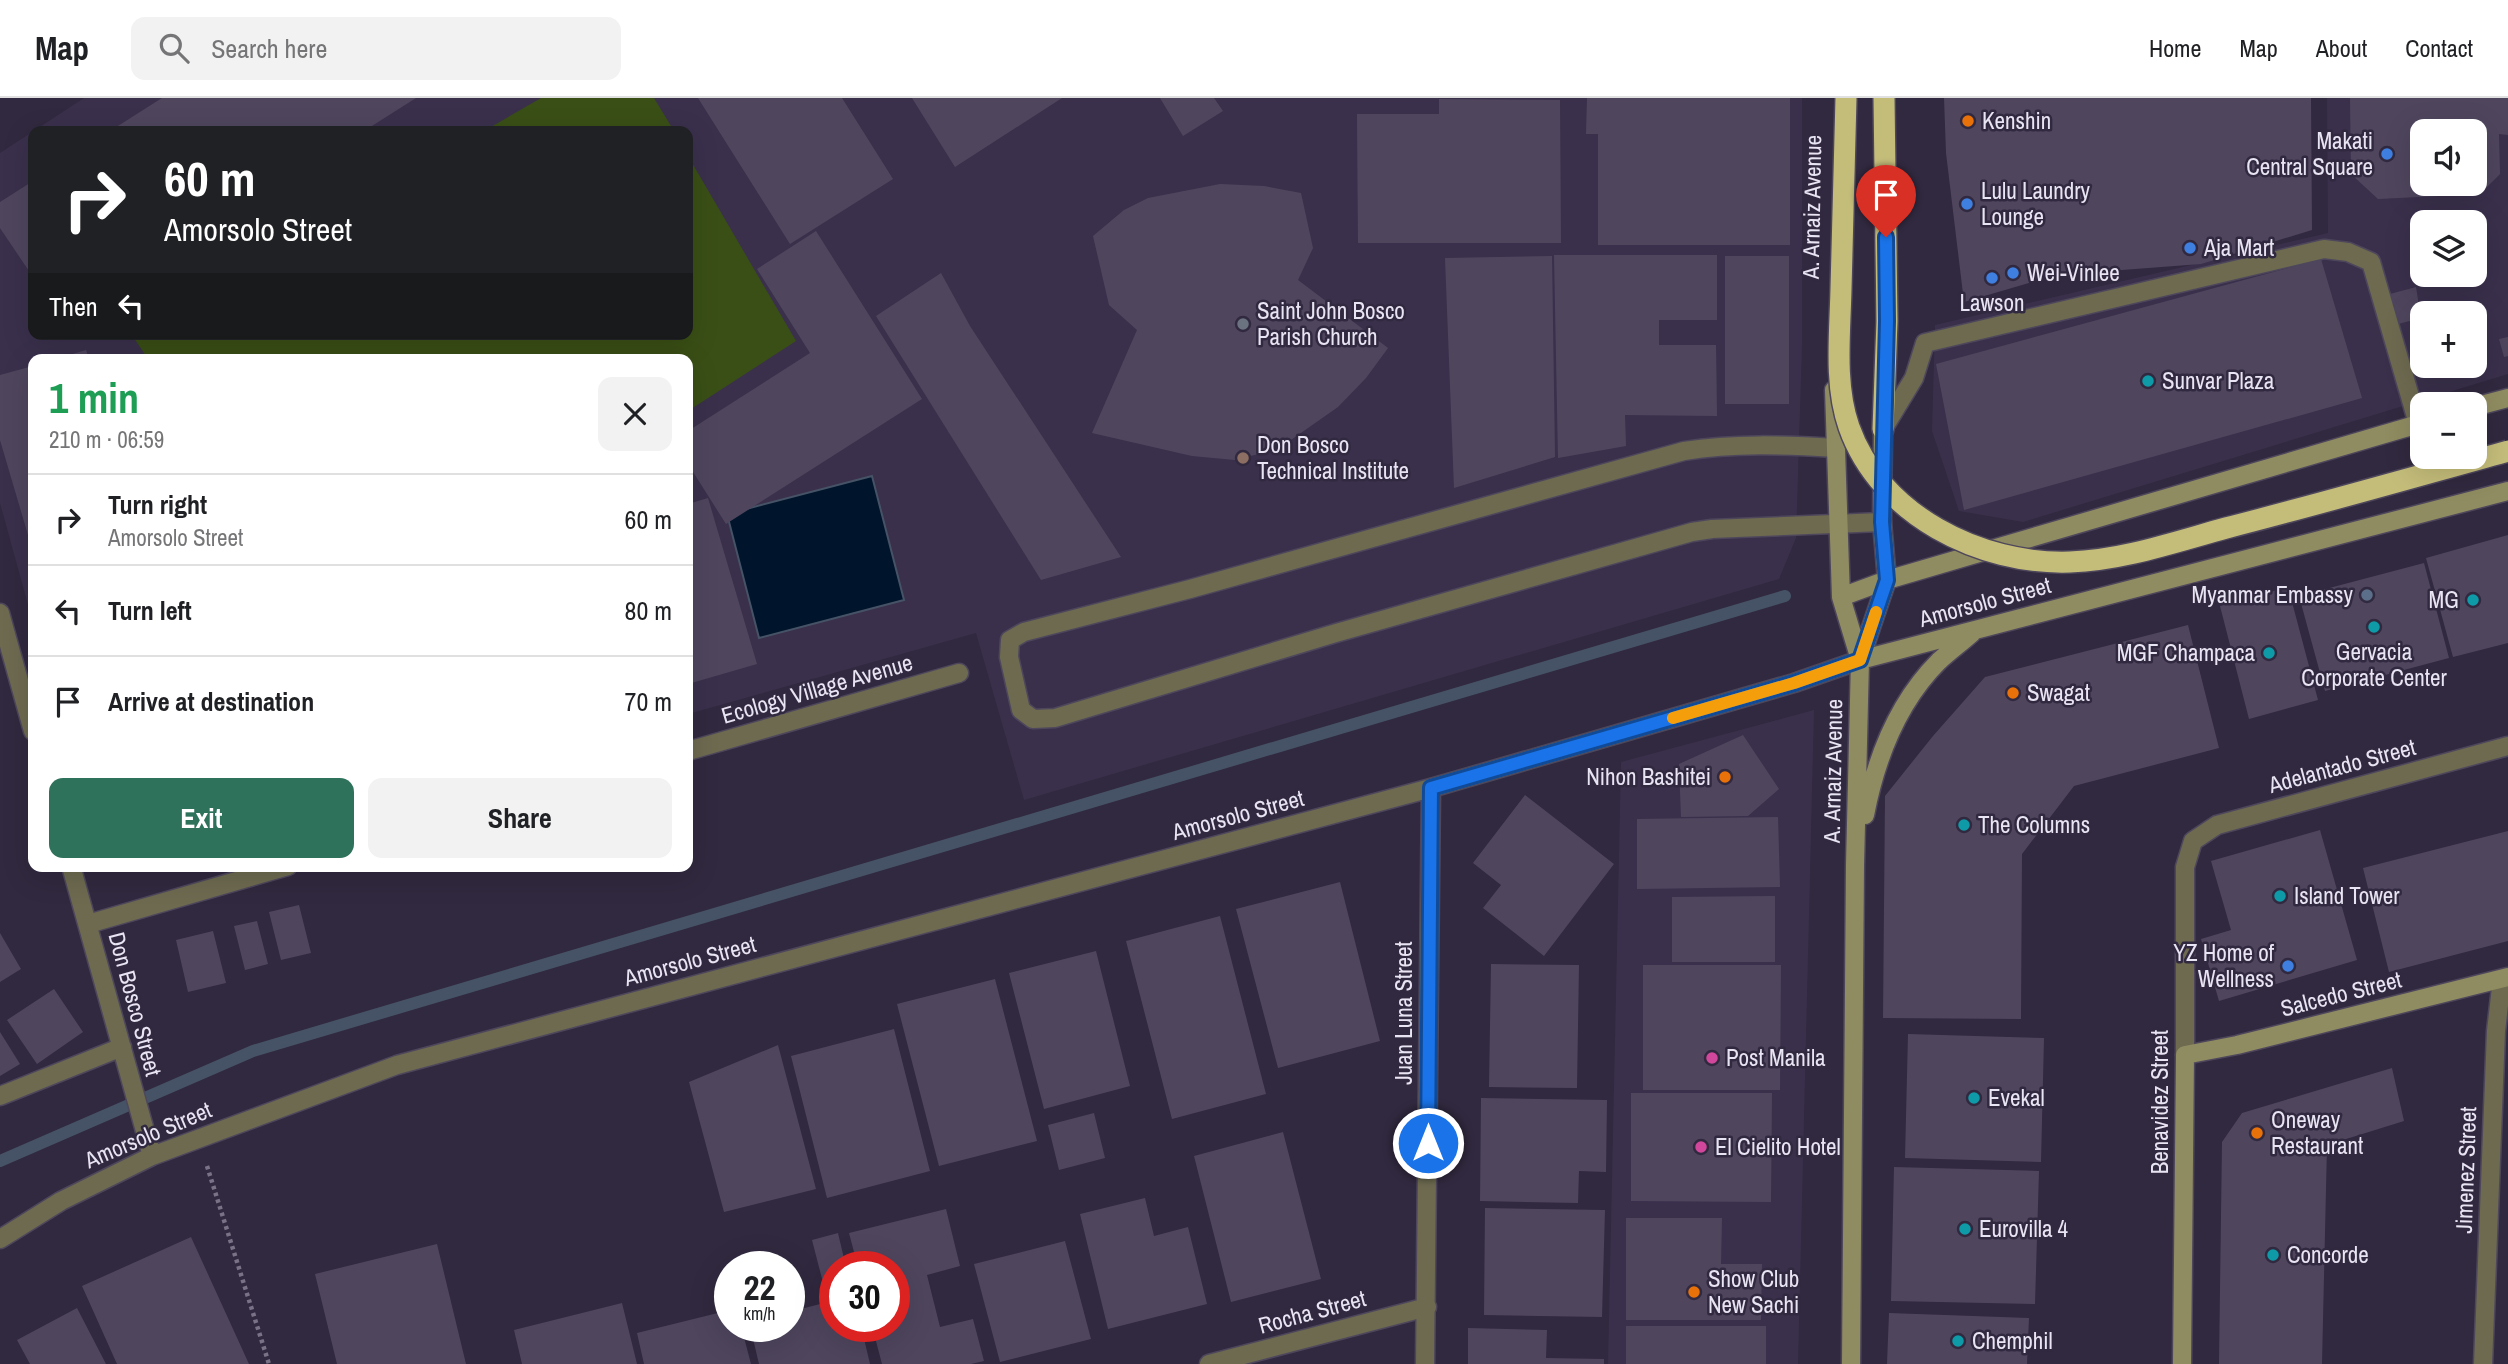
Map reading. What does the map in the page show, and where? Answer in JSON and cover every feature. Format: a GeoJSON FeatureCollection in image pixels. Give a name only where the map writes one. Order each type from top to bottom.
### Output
{"type":"FeatureCollection","features":[{"type":"Feature","properties":{"kind":"highway"},"geometry":{"type":"LineString","coordinates":[[1846,98],[1841,398],[1849,427],[1876,479],[1906,508],[1936,528],[1981,548],[2036,561],[2070,562],[2104,558],[2273,516],[2508,451]]}},
{"type":"Feature","properties":{"kind":"highway"},"geometry":{"type":"LineString","coordinates":[[1883,429],[1887,321],[1884,98]]}},
{"type":"Feature","properties":{"kind":"street","name":"A. Arnaiz Avenue"},"geometry":{"type":"LineString","coordinates":[[1838,98],[1835,448],[1841,597],[1860,660],[1855,865],[1851,1364]]}},
{"type":"Feature","properties":{"kind":"street"},"geometry":{"type":"LineString","coordinates":[[1860,660],[1887,580],[1882,522],[1883,429],[1914,377],[1926,343],[2300,253],[2323,249],[2348,251],[2371,262],[2410,392]]}},
{"type":"Feature","properties":{"kind":"street"},"geometry":{"type":"LineString","coordinates":[[2487,404],[2508,398]]}},
{"type":"Feature","properties":{"kind":"street","name":"Amorsolo Street"},"geometry":{"type":"LineString","coordinates":[[1841,597],[1887,580],[2410,427]]}},
{"type":"Feature","properties":{"kind":"street"},"geometry":{"type":"LineString","coordinates":[[1835,448],[1711,447],[1684,451],[1190,589],[1024,632],[1010,640],[1009,657],[1021,710],[1033,719],[1055,718],[1692,532],[1712,528],[1882,522]]}},
{"type":"Feature","properties":{"kind":"street","name":"Amorsolo Street"},"geometry":{"type":"LineString","coordinates":[[0,1239],[61,1201],[152,1156],[397,1065],[1431,788],[1794,683],[1860,660],[2508,491]]}},
{"type":"Feature","properties":{"kind":"street"},"geometry":{"type":"LineString","coordinates":[[0,613],[28,713]]}},
{"type":"Feature","properties":{"kind":"street"},"geometry":{"type":"LineString","coordinates":[[1855,865],[1870,790],[1891,729],[1917,687],[1939,661],[1978,628]]}},
{"type":"Feature","properties":{"kind":"street","name":"Ecology Village Avenue"},"geometry":{"type":"LineString","coordinates":[[693,750],[959,673]]}},
{"type":"Feature","properties":{"kind":"street","name":"Adelantado Street"},"geometry":{"type":"LineString","coordinates":[[2193,841],[2217,825],[2508,746]]}},
{"type":"Feature","properties":{"kind":"street","name":"Juan Luna Street"},"geometry":{"type":"LineString","coordinates":[[1425,1364],[1431,788]]}},
{"type":"Feature","properties":{"kind":"street","name":"Benavidez Street"},"geometry":{"type":"LineString","coordinates":[[2182,1364],[2185,867],[2193,841]]}},
{"type":"Feature","properties":{"kind":"street","name":"Don Bosco Street"},"geometry":{"type":"LineString","coordinates":[[73,872],[152,1156]]}},
{"type":"Feature","properties":{"kind":"street"},"geometry":{"type":"LineString","coordinates":[[88,924],[267,872]]}},
{"type":"Feature","properties":{"kind":"street","name":"Salcedo Street"},"geometry":{"type":"LineString","coordinates":[[2185,1055],[2505,978]]}},
{"type":"Feature","properties":{"kind":"street","name":"Jimenez Street"},"geometry":{"type":"LineString","coordinates":[[2483,1364],[2496,1031],[2505,978]]}},
{"type":"Feature","properties":{"kind":"street"},"geometry":{"type":"LineString","coordinates":[[0,1096],[122,1047]]}},
{"type":"Feature","properties":{"kind":"street","name":"Rocha Street"},"geometry":{"type":"LineString","coordinates":[[1209,1364],[1427,1307]]}},
{"type":"Feature","properties":{"kind":"path"},"geometry":{"type":"LineString","coordinates":[[199,1138],[269,1364]]}},
{"type":"Feature","properties":{"kind":"shaded area","name":"Don Bosco Technical Institute"},"geometry":{"type":"Polygon","coordinates":[[[84,98],[1802,98],[1802,345],[1796,538],[1779,579],[1024,800],[976,633],[693,713],[693,354],[28,354],[28,605],[0,503],[0,153],[28,134],[28,340],[693,340],[693,126],[42,126],[84,98]]]}},
{"type":"Feature","properties":{"kind":"shaded area"},"geometry":{"type":"Polygon","coordinates":[[[2327,98],[2508,98],[2508,374],[2449,392],[2410,392],[2410,404],[2023,522],[1959,511],[1932,431],[1935,325],[2328,233],[2327,98]]]}},
{"type":"Feature","properties":{"kind":"shaded area"},"geometry":{"type":"Polygon","coordinates":[[[1814,710],[1798,1364],[1608,1364],[1621,762],[1814,710]]]}},
{"type":"Feature","properties":{"kind":"green space"},"geometry":{"type":"Polygon","coordinates":[[[541,98],[654,98],[671,126],[493,126],[541,98]]]}},
{"type":"Feature","properties":{"kind":"green space"},"geometry":{"type":"Polygon","coordinates":[[[693,165],[796,341],[693,408],[693,354],[145,354],[135,340],[693,340],[693,165]]]}},
{"type":"Feature","properties":{"kind":"water"},"geometry":{"type":"Polygon","coordinates":[[[872,476],[904,600],[759,638],[727,514],[872,476]]]}},
{"type":"Feature","properties":{"kind":"building"},"geometry":{"type":"Polygon","coordinates":[[[162,98],[416,98],[372,126],[118,126],[162,98]]]}},
{"type":"Feature","properties":{"kind":"building"},"geometry":{"type":"Polygon","coordinates":[[[698,98],[842,98],[893,179],[790,244],[698,98]]]}},
{"type":"Feature","properties":{"kind":"building"},"geometry":{"type":"Polygon","coordinates":[[[912,98],[1062,98],[955,167],[912,98]]]}},
{"type":"Feature","properties":{"kind":"building"},"geometry":{"type":"Polygon","coordinates":[[[1160,98],[1214,98],[1223,111],[1183,136],[1160,98]]]}},
{"type":"Feature","properties":{"kind":"building"},"geometry":{"type":"Polygon","coordinates":[[[1587,98],[1790,98],[1790,245],[1598,245],[1598,134],[1586,134],[1587,98]]]}},
{"type":"Feature","properties":{"kind":"building"},"geometry":{"type":"Polygon","coordinates":[[[1944,98],[2311,98],[2312,230],[2201,264],[2056,275],[1964,302],[1946,153],[1944,98]]]}},
{"type":"Feature","properties":{"kind":"building","name":"Makati Central Square"},"geometry":{"type":"Polygon","coordinates":[[[2350,98],[2508,98],[2508,135],[2499,134],[2500,174],[2487,187],[2487,119],[2410,119],[2410,196],[2439,196],[2378,199],[2351,174],[2350,98]]]}},
{"type":"Feature","properties":{"kind":"building"},"geometry":{"type":"Polygon","coordinates":[[[1439,99],[1560,100],[1561,243],[1358,243],[1357,114],[1439,114],[1439,99]]]}},
{"type":"Feature","properties":{"kind":"building"},"geometry":{"type":"Polygon","coordinates":[[[28,184],[28,270],[0,228],[0,202],[28,184]]]}},
{"type":"Feature","properties":{"kind":"building","name":"Saint John Bosco Parish Church"},"geometry":{"type":"Polygon","coordinates":[[[1220,184],[1264,186],[1301,193],[1313,248],[1298,280],[1388,348],[1366,378],[1338,407],[1278,449],[1235,460],[1192,456],[1092,433],[1137,330],[1109,305],[1093,236],[1124,210],[1148,198],[1220,184]]]}},
{"type":"Feature","properties":{"kind":"building"},"geometry":{"type":"Polygon","coordinates":[[[816,231],[922,399],[726,524],[693,472],[693,428],[810,353],[757,269],[816,231]]]}},
{"type":"Feature","properties":{"kind":"building"},"geometry":{"type":"Polygon","coordinates":[[[1554,255],[1717,255],[1717,320],[1659,320],[1659,345],[1716,345],[1717,416],[1625,415],[1626,446],[1558,458],[1554,255]]]}},
{"type":"Feature","properties":{"kind":"building"},"geometry":{"type":"Polygon","coordinates":[[[1552,256],[1555,457],[1454,488],[1445,258],[1552,256]]]}},
{"type":"Feature","properties":{"kind":"building"},"geometry":{"type":"Polygon","coordinates":[[[1725,256],[1789,256],[1789,404],[1725,404],[1725,256]]]}},
{"type":"Feature","properties":{"kind":"building","name":"Sunvar Plaza"},"geometry":{"type":"Polygon","coordinates":[[[2321,259],[2362,398],[1964,510],[1936,364],[2321,259]]]}},
{"type":"Feature","properties":{"kind":"building"},"geometry":{"type":"Polygon","coordinates":[[[941,273],[970,326],[1121,557],[1041,580],[876,316],[941,273]]]}},
{"type":"Feature","properties":{"kind":"building"},"geometry":{"type":"Polygon","coordinates":[[[2416,287],[2418,301],[2410,301],[2410,321],[2398,324],[2390,294],[2416,287]]]}},
{"type":"Feature","properties":{"kind":"building"},"geometry":{"type":"Polygon","coordinates":[[[2508,337],[2508,356],[2504,357],[2499,339],[2508,337]]]}},
{"type":"Feature","properties":{"kind":"building"},"geometry":{"type":"Polygon","coordinates":[[[28,367],[28,535],[0,440],[0,375],[28,367]]]}},
{"type":"Feature","properties":{"kind":"building"},"geometry":{"type":"Polygon","coordinates":[[[708,498],[757,664],[693,683],[693,502],[708,498]]]}},
{"type":"Feature","properties":{"kind":"building","name":"MG"},"geometry":{"type":"Polygon","coordinates":[[[2508,535],[2508,643],[2453,657],[2426,558],[2508,535]]]}},
{"type":"Feature","properties":{"kind":"building","name":"Gervacia Corporate Center"},"geometry":{"type":"Polygon","coordinates":[[[2424,563],[2449,658],[2325,691],[2299,596],[2424,563]]]}},
{"type":"Feature","properties":{"kind":"building","name":"MGF Champaca"},"geometry":{"type":"Polygon","coordinates":[[[2288,587],[2318,700],[2249,719],[2220,606],[2288,587]]]}},
{"type":"Feature","properties":{"kind":"building","name":"The Columns"},"geometry":{"type":"Polygon","coordinates":[[[2188,625],[2219,748],[2074,786],[2022,854],[2021,1019],[1883,1018],[1885,796],[1985,677],[2188,625]]]}},
{"type":"Feature","properties":{"kind":"building","name":"Nihon Bashitei"},"geometry":{"type":"Polygon","coordinates":[[[1743,735],[1779,789],[1748,816],[1681,817],[1679,764],[1743,735]]]}},
{"type":"Feature","properties":{"kind":"building"},"geometry":{"type":"Polygon","coordinates":[[[1525,795],[1614,864],[1544,956],[1483,908],[1501,885],[1473,863],[1525,795]]]}},
{"type":"Feature","properties":{"kind":"building"},"geometry":{"type":"Polygon","coordinates":[[[1778,817],[1780,887],[1637,889],[1637,819],[1778,817]]]}},
{"type":"Feature","properties":{"kind":"building","name":"Island Tower"},"geometry":{"type":"Polygon","coordinates":[[[2320,830],[2357,960],[2219,1001],[2201,939],[2231,930],[2211,861],[2320,830]]]}},
{"type":"Feature","properties":{"kind":"building"},"geometry":{"type":"Polygon","coordinates":[[[2508,831],[2508,941],[2389,972],[2363,868],[2508,831]]]}},
{"type":"Feature","properties":{"kind":"building"},"geometry":{"type":"Polygon","coordinates":[[[1340,882],[1380,1041],[1278,1068],[1236,909],[1340,882]]]}},
{"type":"Feature","properties":{"kind":"building"},"geometry":{"type":"Polygon","coordinates":[[[1775,896],[1775,962],[1672,962],[1672,897],[1775,896]]]}},
{"type":"Feature","properties":{"kind":"building"},"geometry":{"type":"Polygon","coordinates":[[[299,905],[311,953],[281,960],[269,912],[299,905]]]}},
{"type":"Feature","properties":{"kind":"building"},"geometry":{"type":"Polygon","coordinates":[[[1220,916],[1266,1094],[1172,1119],[1126,941],[1220,916]]]}},
{"type":"Feature","properties":{"kind":"building"},"geometry":{"type":"Polygon","coordinates":[[[257,921],[268,964],[245,970],[234,926],[257,921]]]}},
{"type":"Feature","properties":{"kind":"building"},"geometry":{"type":"Polygon","coordinates":[[[213,931],[226,983],[188,992],[176,940],[213,931]]]}},
{"type":"Feature","properties":{"kind":"building"},"geometry":{"type":"Polygon","coordinates":[[[0,933],[21,969],[0,982],[0,933]]]}},
{"type":"Feature","properties":{"kind":"building"},"geometry":{"type":"Polygon","coordinates":[[[1096,951],[1130,1086],[1044,1109],[1009,973],[1096,951]]]}},
{"type":"Feature","properties":{"kind":"building"},"geometry":{"type":"Polygon","coordinates":[[[1491,964],[1579,965],[1577,1088],[1489,1087],[1491,964]]]}},
{"type":"Feature","properties":{"kind":"building","name":"Post Manila"},"geometry":{"type":"Polygon","coordinates":[[[1643,965],[1781,965],[1780,1090],[1643,1090],[1643,965]]]}},
{"type":"Feature","properties":{"kind":"building"},"geometry":{"type":"Polygon","coordinates":[[[995,979],[1037,1141],[939,1166],[897,1004],[995,979]]]}},
{"type":"Feature","properties":{"kind":"building"},"geometry":{"type":"Polygon","coordinates":[[[54,989],[83,1032],[37,1064],[7,1020],[54,989]]]}},
{"type":"Feature","properties":{"kind":"building"},"geometry":{"type":"Polygon","coordinates":[[[894,1029],[930,1171],[827,1198],[791,1056],[894,1029]]]}},
{"type":"Feature","properties":{"kind":"building"},"geometry":{"type":"Polygon","coordinates":[[[0,1032],[20,1064],[0,1076],[0,1032]]]}},
{"type":"Feature","properties":{"kind":"building","name":"Evekal"},"geometry":{"type":"Polygon","coordinates":[[[1908,1034],[2044,1038],[2041,1162],[1905,1158],[1908,1034]]]}},
{"type":"Feature","properties":{"kind":"building"},"geometry":{"type":"Polygon","coordinates":[[[778,1045],[816,1189],[724,1212],[689,1082],[778,1045]]]}},
{"type":"Feature","properties":{"kind":"building","name":"Concorde"},"geometry":{"type":"Polygon","coordinates":[[[2392,1068],[2404,1121],[2327,1145],[2322,1364],[2219,1364],[2222,1142],[2242,1113],[2392,1068]]]}},
{"type":"Feature","properties":{"kind":"building","name":"El Cielito Hotel"},"geometry":{"type":"Polygon","coordinates":[[[1631,1093],[1772,1093],[1771,1202],[1631,1201],[1631,1093]]]}},
{"type":"Feature","properties":{"kind":"building"},"geometry":{"type":"Polygon","coordinates":[[[1481,1098],[1607,1100],[1606,1172],[1579,1171],[1578,1203],[1480,1201],[1481,1098]]]}},
{"type":"Feature","properties":{"kind":"building"},"geometry":{"type":"Polygon","coordinates":[[[1094,1113],[1105,1158],[1059,1170],[1048,1125],[1094,1113]]]}},
{"type":"Feature","properties":{"kind":"building"},"geometry":{"type":"Polygon","coordinates":[[[1283,1132],[1321,1279],[1231,1302],[1194,1156],[1283,1132]]]}},
{"type":"Feature","properties":{"kind":"building","name":"Eurovilla 4"},"geometry":{"type":"Polygon","coordinates":[[[1894,1167],[2039,1171],[2035,1304],[1891,1301],[1894,1167]]]}},
{"type":"Feature","properties":{"kind":"building"},"geometry":{"type":"Polygon","coordinates":[[[1145,1198],[1154,1236],[1188,1227],[1207,1304],[1108,1329],[1080,1214],[1145,1198]]]}},
{"type":"Feature","properties":{"kind":"building"},"geometry":{"type":"Polygon","coordinates":[[[1485,1208],[1605,1210],[1602,1317],[1484,1315],[1485,1208]]]}},
{"type":"Feature","properties":{"kind":"building"},"geometry":{"type":"Polygon","coordinates":[[[946,1209],[960,1266],[927,1275],[940,1327],[973,1319],[984,1361],[971,1364],[882,1364],[876,1342],[910,1342],[910,1251],[854,1251],[849,1233],[946,1209]]]}},
{"type":"Feature","properties":{"kind":"building","name":"Show Club New Sachi"},"geometry":{"type":"Polygon","coordinates":[[[1626,1218],[1722,1218],[1721,1264],[1762,1264],[1761,1320],[1626,1320],[1626,1218]]]}},
{"type":"Feature","properties":{"kind":"building"},"geometry":{"type":"Polygon","coordinates":[[[838,1233],[842,1251],[819,1251],[819,1267],[812,1240],[838,1233]]]}},
{"type":"Feature","properties":{"kind":"building"},"geometry":{"type":"Polygon","coordinates":[[[191,1237],[249,1364],[117,1364],[82,1286],[191,1237]]]}},
{"type":"Feature","properties":{"kind":"building"},"geometry":{"type":"Polygon","coordinates":[[[1065,1241],[1091,1339],[1000,1362],[974,1264],[1065,1241]]]}},
{"type":"Feature","properties":{"kind":"building"},"geometry":{"type":"Polygon","coordinates":[[[437,1244],[466,1364],[337,1364],[315,1274],[437,1244]]]}},
{"type":"Feature","properties":{"kind":"building"},"geometry":{"type":"Polygon","coordinates":[[[622,1303],[637,1364],[522,1364],[514,1330],[622,1303]]]}},
{"type":"Feature","properties":{"kind":"building"},"geometry":{"type":"Polygon","coordinates":[[[819,1304],[819,1342],[865,1342],[870,1364],[759,1364],[754,1342],[805,1342],[805,1308],[819,1304]]]}},
{"type":"Feature","properties":{"kind":"building"},"geometry":{"type":"Polygon","coordinates":[[[77,1308],[106,1364],[30,1364],[17,1340],[77,1308]]]}},
{"type":"Feature","properties":{"kind":"building","name":"Chemphil"},"geometry":{"type":"Polygon","coordinates":[[[1889,1313],[2029,1318],[2027,1364],[1887,1364],[1889,1313]]]}},
{"type":"Feature","properties":{"kind":"building"},"geometry":{"type":"Polygon","coordinates":[[[714,1314],[714,1342],[745,1342],[751,1364],[644,1364],[637,1333],[714,1314]]]}},
{"type":"Feature","properties":{"kind":"building"},"geometry":{"type":"Polygon","coordinates":[[[1626,1326],[1766,1326],[1766,1364],[1626,1364],[1626,1326]]]}},
{"type":"Feature","properties":{"kind":"building"},"geometry":{"type":"Polygon","coordinates":[[[1468,1328],[1547,1330],[1546,1358],[1604,1359],[1604,1364],[1468,1364],[1468,1328]]]}},
{"type":"Feature","properties":{"kind":"waterway"},"geometry":{"type":"LineString","coordinates":[[0,1161],[253,1051],[1785,596]]}},
{"type":"Feature","properties":{"kind":"slow traffic"},"geometry":{"type":"LineString","coordinates":[[1673,718],[1794,683],[1860,660],[1876,612]]}},
{"type":"Feature","properties":{"kind":"place","name":"Kenshin"},"geometry":{"type":"Point","coordinates":[1968,121]}},
{"type":"Feature","properties":{"kind":"place","name":"Makati Central Square"},"geometry":{"type":"Point","coordinates":[2387,154]}},
{"type":"Feature","properties":{"kind":"place","name":"Lulu Laundry Lounge"},"geometry":{"type":"Point","coordinates":[1967,204]}},
{"type":"Feature","properties":{"kind":"place","name":"Aja Mart"},"geometry":{"type":"Point","coordinates":[2190,248]}},
{"type":"Feature","properties":{"kind":"place","name":"Wei-Vinlee"},"geometry":{"type":"Point","coordinates":[2013,273]}},
{"type":"Feature","properties":{"kind":"place","name":"Lawson"},"geometry":{"type":"Point","coordinates":[1992,278]}},
{"type":"Feature","properties":{"kind":"place","name":"Saint John Bosco Parish Church"},"geometry":{"type":"Point","coordinates":[1243,324]}},
{"type":"Feature","properties":{"kind":"place","name":"Sunvar Plaza"},"geometry":{"type":"Point","coordinates":[2148,381]}},
{"type":"Feature","properties":{"kind":"place","name":"Don Bosco Technical Institute"},"geometry":{"type":"Point","coordinates":[1243,458]}},
{"type":"Feature","properties":{"kind":"place","name":"Myanmar Embassy"},"geometry":{"type":"Point","coordinates":[2367,595]}},
{"type":"Feature","properties":{"kind":"place","name":"MG"},"geometry":{"type":"Point","coordinates":[2473,600]}},
{"type":"Feature","properties":{"kind":"place","name":"Gervacia Corporate Center"},"geometry":{"type":"Point","coordinates":[2374,627]}},
{"type":"Feature","properties":{"kind":"place","name":"MGF Champaca"},"geometry":{"type":"Point","coordinates":[2269,653]}},
{"type":"Feature","properties":{"kind":"place","name":"Swagat"},"geometry":{"type":"Point","coordinates":[2013,693]}},
{"type":"Feature","properties":{"kind":"place","name":"Nihon Bashitei"},"geometry":{"type":"Point","coordinates":[1725,777]}},
{"type":"Feature","properties":{"kind":"place","name":"The Columns"},"geometry":{"type":"Point","coordinates":[1964,825]}},
{"type":"Feature","properties":{"kind":"place","name":"Island Tower"},"geometry":{"type":"Point","coordinates":[2280,896]}},
{"type":"Feature","properties":{"kind":"place","name":"YZ Home of Wellness"},"geometry":{"type":"Point","coordinates":[2288,966]}},
{"type":"Feature","properties":{"kind":"place","name":"Post Manila"},"geometry":{"type":"Point","coordinates":[1712,1058]}},
{"type":"Feature","properties":{"kind":"place","name":"Evekal"},"geometry":{"type":"Point","coordinates":[1974,1098]}},
{"type":"Feature","properties":{"kind":"place","name":"Oneway Restaurant"},"geometry":{"type":"Point","coordinates":[2257,1133]}},
{"type":"Feature","properties":{"kind":"place","name":"El Cielito Hotel"},"geometry":{"type":"Point","coordinates":[1701,1147]}},
{"type":"Feature","properties":{"kind":"place","name":"Eurovilla 4"},"geometry":{"type":"Point","coordinates":[1965,1229]}},
{"type":"Feature","properties":{"kind":"place","name":"Concorde"},"geometry":{"type":"Point","coordinates":[2273,1255]}},
{"type":"Feature","properties":{"kind":"place","name":"Show Club New Sachi"},"geometry":{"type":"Point","coordinates":[1694,1292]}},
{"type":"Feature","properties":{"kind":"place","name":"Chemphil"},"geometry":{"type":"Point","coordinates":[1958,1341]}},
{"type":"Feature","properties":{"kind":"route"},"geometry":{"type":"LineString","coordinates":[[1428,1143],[1431,788],[1794,683],[1860,660],[1887,580],[1882,522],[1887,321],[1886,237]]}}]}
